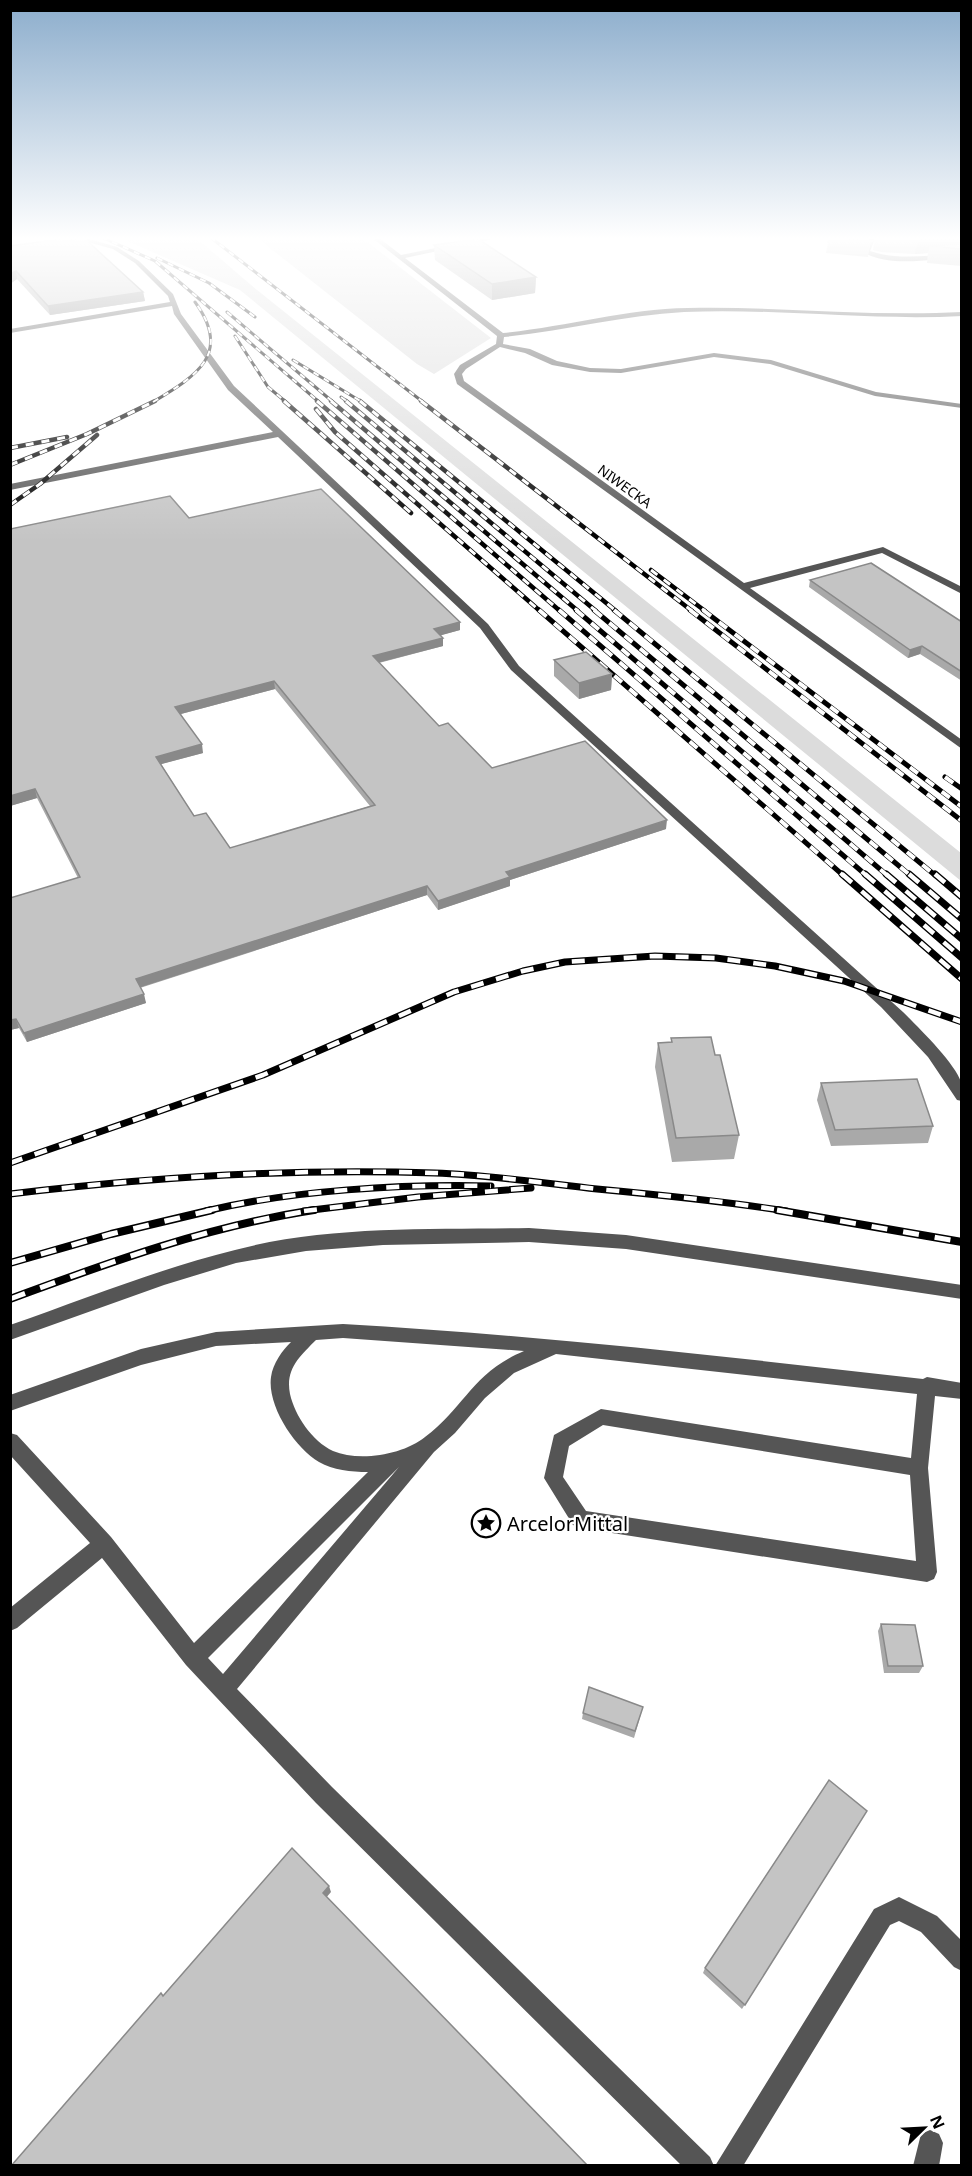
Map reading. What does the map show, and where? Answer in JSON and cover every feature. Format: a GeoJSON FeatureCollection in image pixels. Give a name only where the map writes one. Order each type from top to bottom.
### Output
{"type":"FeatureCollection","features":[{"type":"Feature","properties":{"kind":"street"},"geometry":{"type":"LineString","coordinates":[[197,339],[231,388],[484,626],[515,668],[910,1026],[949,1074],[962,1096]]}},
{"type":"Feature","properties":{"kind":"street"},"geometry":{"type":"LineString","coordinates":[[500,340],[506,339]]}},
{"type":"Feature","properties":{"kind":"street"},"geometry":{"type":"LineString","coordinates":[[500,340],[555,363],[590,370],[621,371],[714,355],[771,362],[875,394],[962,406]]}},
{"type":"Feature","properties":{"kind":"street","name":"NIWECKA"},"geometry":{"type":"LineString","coordinates":[[500,340],[462,367],[458,374],[460,382],[962,746]]}},
{"type":"Feature","properties":{"kind":"street"},"geometry":{"type":"LineString","coordinates":[[10,486],[278,434]]}},
{"type":"Feature","properties":{"kind":"street"},"geometry":{"type":"LineString","coordinates":[[742,587],[883,550],[962,591]]}},
{"type":"Feature","properties":{"kind":"street"},"geometry":{"type":"LineString","coordinates":[[10,1333],[150,1283],[236,1256],[306,1244],[383,1238],[529,1235],[626,1242],[763,1260],[962,1292]]}},
{"type":"Feature","properties":{"kind":"street"},"geometry":{"type":"LineString","coordinates":[[10,1403],[141,1357],[216,1339],[366,1332],[555,1347],[927,1385],[962,1391]]}},
{"type":"Feature","properties":{"kind":"street"},"geometry":{"type":"LineString","coordinates":[[312,1333],[284,1361],[279,1389],[291,1423],[318,1452],[351,1464],[389,1462],[430,1444]]}},
{"type":"Feature","properties":{"kind":"street"},"geometry":{"type":"LineString","coordinates":[[223,1690],[430,1444],[495,1376],[555,1347]]}},
{"type":"Feature","properties":{"kind":"street"},"geometry":{"type":"LineString","coordinates":[[919,1468],[601,1417],[561,1441],[552,1478],[580,1519],[927,1572],[919,1468],[927,1385]]}},
{"type":"Feature","properties":{"kind":"street"},"geometry":{"type":"LineString","coordinates":[[10,1441],[104,1544],[193,1658],[223,1690],[324,1795],[701,2166]]}},
{"type":"Feature","properties":{"kind":"street"},"geometry":{"type":"LineString","coordinates":[[193,1658],[389,1462]]}},
{"type":"Feature","properties":{"kind":"street"},"geometry":{"type":"LineString","coordinates":[[10,1621],[104,1544]]}},
{"type":"Feature","properties":{"kind":"street"},"geometry":{"type":"LineString","coordinates":[[728,2166],[882,1917],[899,1909],[929,1924],[962,1959]]}},
{"type":"Feature","properties":{"kind":"shaded area"},"geometry":{"type":"Polygon","coordinates":[[[299,339],[318,339],[961,853],[961,881],[299,339]]]}},
{"type":"Feature","properties":{"kind":"shaded area"},"geometry":{"type":"Polygon","coordinates":[[[385,339],[490,339],[434,374],[417,364],[385,339]]]}},
{"type":"Feature","properties":{"kind":"building"},"geometry":{"type":"Polygon","coordinates":[[[321,489],[460,622],[434,629],[443,638],[373,656],[439,726],[448,723],[492,768],[585,741],[667,820],[506,872],[510,877],[438,901],[427,886],[136,979],[144,994],[24,1033],[16,1019],[10,1020],[10,898],[80,877],[35,789],[10,796],[10,529],[170,496],[189,518],[321,489]],[[274,681],[175,707],[202,744],[156,757],[194,816],[206,813],[230,848],[375,805],[274,681]]]}},
{"type":"Feature","properties":{"kind":"building"},"geometry":{"type":"Polygon","coordinates":[[[871,563],[962,622],[962,672],[922,646],[910,650],[810,580],[871,563]]]}},
{"type":"Feature","properties":{"kind":"building"},"geometry":{"type":"Polygon","coordinates":[[[586,652],[612,674],[579,683],[554,660],[586,652]]]}},
{"type":"Feature","properties":{"kind":"building"},"geometry":{"type":"Polygon","coordinates":[[[711,1037],[715,1055],[720,1055],[739,1135],[676,1138],[658,1043],[672,1042],[671,1038],[711,1037]]]}},
{"type":"Feature","properties":{"kind":"building"},"geometry":{"type":"Polygon","coordinates":[[[917,1079],[933,1126],[835,1130],[821,1083],[917,1079]]]}},
{"type":"Feature","properties":{"kind":"building"},"geometry":{"type":"Polygon","coordinates":[[[881,1624],[915,1625],[923,1666],[888,1666],[881,1624]]]}},
{"type":"Feature","properties":{"kind":"building"},"geometry":{"type":"Polygon","coordinates":[[[589,1687],[643,1707],[635,1731],[583,1713],[589,1687]]]}},
{"type":"Feature","properties":{"kind":"building"},"geometry":{"type":"Polygon","coordinates":[[[829,1780],[867,1811],[745,2005],[705,1968],[829,1780]]]}},
{"type":"Feature","properties":{"kind":"building"},"geometry":{"type":"Polygon","coordinates":[[[292,1848],[329,1886],[323,1893],[588,2166],[11,2166],[161,1993],[163,1996],[292,1848]]]}},
{"type":"Feature","properties":{"kind":"railway"},"geometry":{"type":"LineString","coordinates":[[153,402],[195,373],[210,350],[211,339]]}},
{"type":"Feature","properties":{"kind":"railway"},"geometry":{"type":"LineString","coordinates":[[237,339],[268,387],[286,402]]}},
{"type":"Feature","properties":{"kind":"railway"},"geometry":{"type":"LineString","coordinates":[[245,339],[319,402]]}},
{"type":"Feature","properties":{"kind":"railway"},"geometry":{"type":"LineString","coordinates":[[258,339],[333,402]]}},
{"type":"Feature","properties":{"kind":"railway"},"geometry":{"type":"LineString","coordinates":[[341,339],[423,402]]}},
{"type":"Feature","properties":{"kind":"railway"},"geometry":{"type":"LineString","coordinates":[[293,360],[362,402]]}},
{"type":"Feature","properties":{"kind":"railway"},"geometry":{"type":"LineString","coordinates":[[341,397],[348,402]]}},
{"type":"Feature","properties":{"kind":"railway"},"geometry":{"type":"LineString","coordinates":[[284,401],[411,513]]}},
{"type":"Feature","properties":{"kind":"railway"},"geometry":{"type":"LineString","coordinates":[[317,401],[560,611]]}},
{"type":"Feature","properties":{"kind":"railway"},"geometry":{"type":"LineString","coordinates":[[331,401],[578,611]]}},
{"type":"Feature","properties":{"kind":"railway"},"geometry":{"type":"LineString","coordinates":[[346,401],[596,611]]}},
{"type":"Feature","properties":{"kind":"railway"},"geometry":{"type":"LineString","coordinates":[[360,401],[616,611]]}},
{"type":"Feature","properties":{"kind":"railway"},"geometry":{"type":"LineString","coordinates":[[421,401],[692,611]]}},
{"type":"Feature","properties":{"kind":"railway"},"geometry":{"type":"LineString","coordinates":[[10,465],[87,434],[153,402]]}},
{"type":"Feature","properties":{"kind":"railway"},"geometry":{"type":"LineString","coordinates":[[316,409],[335,432],[540,611]]}},
{"type":"Feature","properties":{"kind":"railway"},"geometry":{"type":"LineString","coordinates":[[10,505],[40,484],[97,435]]}},
{"type":"Feature","properties":{"kind":"railway"},"geometry":{"type":"LineString","coordinates":[[10,448],[67,437]]}},
{"type":"Feature","properties":{"kind":"railway"},"geometry":{"type":"LineString","coordinates":[[651,570],[705,611]]}},
{"type":"Feature","properties":{"kind":"railway"},"geometry":{"type":"LineString","coordinates":[[539,610],[844,876]]}},
{"type":"Feature","properties":{"kind":"railway"},"geometry":{"type":"LineString","coordinates":[[559,610],[867,876]]}},
{"type":"Feature","properties":{"kind":"railway"},"geometry":{"type":"LineString","coordinates":[[576,610],[888,876]]}},
{"type":"Feature","properties":{"kind":"railway"},"geometry":{"type":"LineString","coordinates":[[594,610],[911,876]]}},
{"type":"Feature","properties":{"kind":"railway"},"geometry":{"type":"LineString","coordinates":[[614,610],[936,876]]}},
{"type":"Feature","properties":{"kind":"railway"},"geometry":{"type":"LineString","coordinates":[[690,610],[962,821]]}},
{"type":"Feature","properties":{"kind":"railway"},"geometry":{"type":"LineString","coordinates":[[703,610],[962,807]]}},
{"type":"Feature","properties":{"kind":"railway"},"geometry":{"type":"LineString","coordinates":[[945,777],[962,789]]}},
{"type":"Feature","properties":{"kind":"railway"},"geometry":{"type":"LineString","coordinates":[[842,874],[962,979]]}},
{"type":"Feature","properties":{"kind":"railway"},"geometry":{"type":"LineString","coordinates":[[865,874],[962,958]]}},
{"type":"Feature","properties":{"kind":"railway"},"geometry":{"type":"LineString","coordinates":[[886,874],[962,939]]}},
{"type":"Feature","properties":{"kind":"railway"},"geometry":{"type":"LineString","coordinates":[[909,874],[962,919]]}},
{"type":"Feature","properties":{"kind":"railway"},"geometry":{"type":"LineString","coordinates":[[935,874],[962,897]]}},
{"type":"Feature","properties":{"kind":"railway"},"geometry":{"type":"LineString","coordinates":[[10,1163],[263,1075],[454,992],[523,971],[565,962],[655,956],[716,958],[775,966],[844,981],[962,1022]]}},
{"type":"Feature","properties":{"kind":"railway"},"geometry":{"type":"LineString","coordinates":[[10,1194],[222,1175],[329,1172],[435,1173],[496,1177],[692,1198],[786,1211]]}},
{"type":"Feature","properties":{"kind":"railway"},"geometry":{"type":"LineString","coordinates":[[206,1211],[311,1193],[384,1187],[491,1186]]}},
{"type":"Feature","properties":{"kind":"railway"},"geometry":{"type":"LineString","coordinates":[[304,1211],[418,1197],[531,1188]]}},
{"type":"Feature","properties":{"kind":"railway"},"geometry":{"type":"LineString","coordinates":[[10,1263],[111,1234],[212,1210]]}},
{"type":"Feature","properties":{"kind":"railway"},"geometry":{"type":"LineString","coordinates":[[10,1299],[198,1235],[314,1210]]}},
{"type":"Feature","properties":{"kind":"railway"},"geometry":{"type":"LineString","coordinates":[[777,1210],[962,1242]]}},
{"type":"Feature","properties":{"kind":"place","name":"ArcelorMittal"},"geometry":{"type":"Point","coordinates":[486,1523]}}]}
